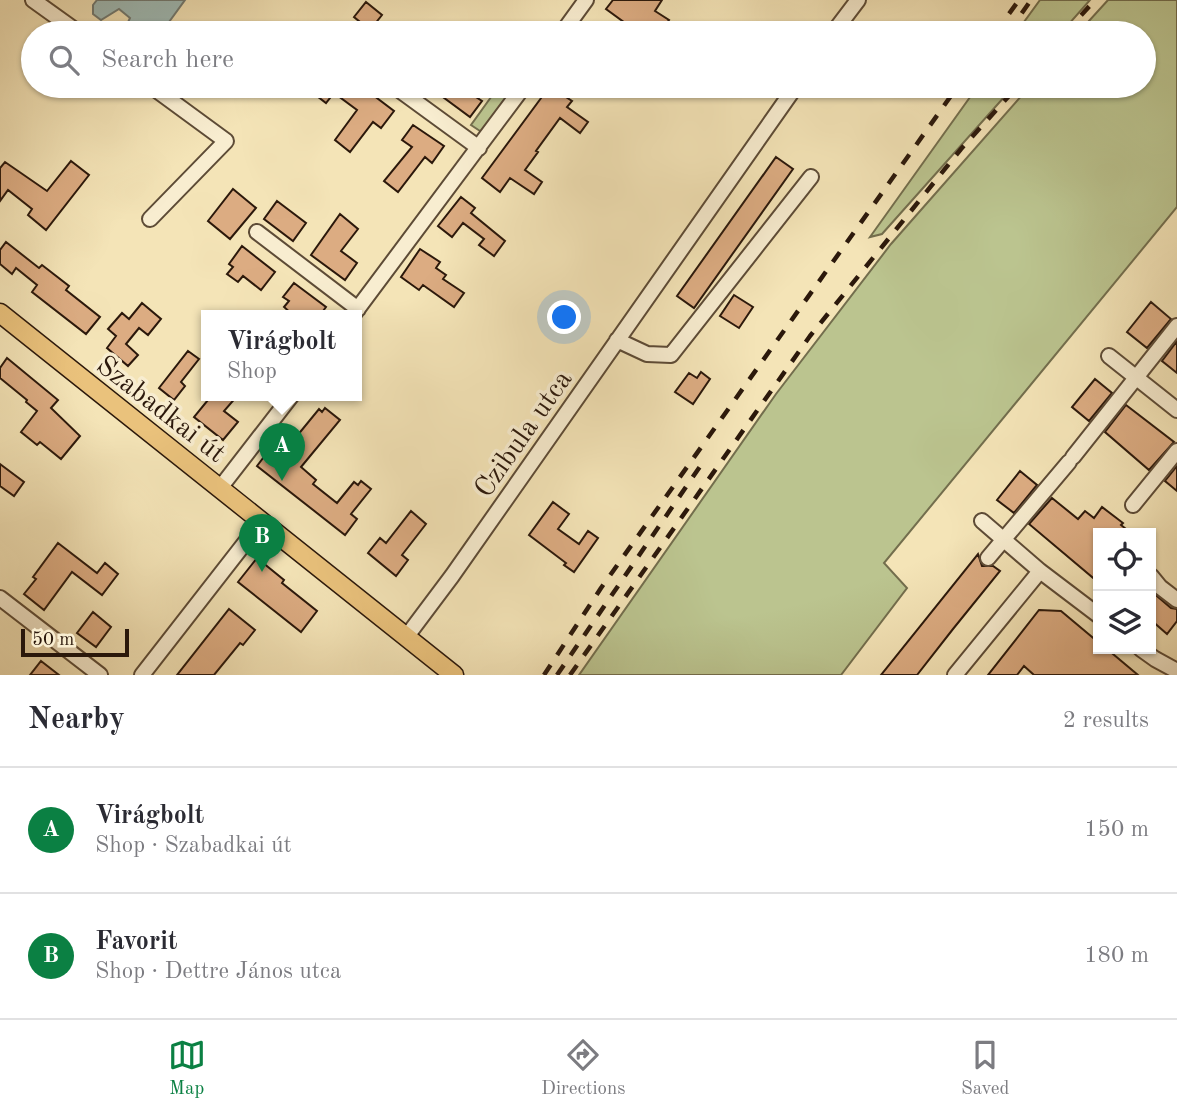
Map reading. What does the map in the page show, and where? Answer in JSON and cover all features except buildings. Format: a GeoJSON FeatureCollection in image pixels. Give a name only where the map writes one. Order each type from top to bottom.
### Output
{"type":"FeatureCollection","features":[{"type":"Feature","properties":{"kind":"main road","name":"Szabadkai út"},"geometry":{"type":"LineString","coordinates":[[2,318],[454,675]]}},
{"type":"Feature","properties":{"kind":"street"},"geometry":{"type":"LineString","coordinates":[[33,0],[62,21]]}},
{"type":"Feature","properties":{"kind":"street"},"geometry":{"type":"LineString","coordinates":[[571,21],[586,0]]}},
{"type":"Feature","properties":{"kind":"street"},"geometry":{"type":"LineString","coordinates":[[843,21],[858,0]]}},
{"type":"Feature","properties":{"kind":"street"},"geometry":{"type":"LineString","coordinates":[[150,219],[226,141],[167,98]]}},
{"type":"Feature","properties":{"kind":"street"},"geometry":{"type":"LineString","coordinates":[[410,98],[479,148]]}},
{"type":"Feature","properties":{"kind":"street"},"geometry":{"type":"LineString","coordinates":[[358,310],[515,98]]}},
{"type":"Feature","properties":{"kind":"street","name":"Czibula utca"},"geometry":{"type":"LineString","coordinates":[[407,636],[788,98]]}},
{"type":"Feature","properties":{"kind":"street"},"geometry":{"type":"LineString","coordinates":[[617,340],[647,354],[671,355],[811,177]]}},
{"type":"Feature","properties":{"kind":"street"},"geometry":{"type":"LineString","coordinates":[[257,232],[354,310]]}},
{"type":"Feature","properties":{"kind":"street"},"geometry":{"type":"LineString","coordinates":[[988,558],[1177,326]]}},
{"type":"Feature","properties":{"kind":"street"},"geometry":{"type":"LineString","coordinates":[[1110,356],[1177,410]]}},
{"type":"Feature","properties":{"kind":"street"},"geometry":{"type":"LineString","coordinates":[[220,488],[287,401]]}},
{"type":"Feature","properties":{"kind":"street"},"geometry":{"type":"LineString","coordinates":[[1133,505],[1177,451]]}},
{"type":"Feature","properties":{"kind":"street"},"geometry":{"type":"LineString","coordinates":[[142,675],[262,521]]}},
{"type":"Feature","properties":{"kind":"street"},"geometry":{"type":"LineString","coordinates":[[982,521],[1093,611]]}},
{"type":"Feature","properties":{"kind":"street"},"geometry":{"type":"LineString","coordinates":[[955,675],[1040,570]]}},
{"type":"Feature","properties":{"kind":"street"},"geometry":{"type":"LineString","coordinates":[[1156,582],[1177,600]]}},
{"type":"Feature","properties":{"kind":"street"},"geometry":{"type":"LineString","coordinates":[[0,598],[100,675]]}},
{"type":"Feature","properties":{"kind":"street"},"geometry":{"type":"LineString","coordinates":[[1148,654],[1177,671]]}},
{"type":"Feature","properties":{"kind":"green space"},"geometry":{"type":"Polygon","coordinates":[[[1040,0],[1090,0],[1072,21],[1025,21],[1040,0]]]}},
{"type":"Feature","properties":{"kind":"green space"},"geometry":{"type":"Polygon","coordinates":[[[1108,0],[1177,0],[1177,207],[884,563],[907,588],[841,675],[579,675],[776,394],[891,244],[1019,98],[1156,98],[1156,21],[1089,21],[1108,0]]]}},
{"type":"Feature","properties":{"kind":"green space"},"geometry":{"type":"Polygon","coordinates":[[[490,98],[510,98],[483,133],[471,125],[490,98]]]}},
{"type":"Feature","properties":{"kind":"green space"},"geometry":{"type":"Polygon","coordinates":[[[969,98],[1003,98],[882,234],[870,237],[969,98]]]}},
{"type":"Feature","properties":{"kind":"water"},"geometry":{"type":"Polygon","coordinates":[[[97,0],[185,0],[170,21],[129,21],[130,18],[119,9],[101,20],[93,14],[93,5],[97,0]]]}},
{"type":"Feature","properties":{"kind":"railway"},"geometry":{"type":"LineString","coordinates":[[1004,21],[1019,0]]}},
{"type":"Feature","properties":{"kind":"railway"},"geometry":{"type":"LineString","coordinates":[[1016,21],[1031,0]]}},
{"type":"Feature","properties":{"kind":"railway"},"geometry":{"type":"LineString","coordinates":[[1076,21],[1095,0]]}},
{"type":"Feature","properties":{"kind":"railway"},"geometry":{"type":"LineString","coordinates":[[544,675],[601,588],[949,98]]}},
{"type":"Feature","properties":{"kind":"railway"},"geometry":{"type":"LineString","coordinates":[[570,675],[810,336],[961,149],[1007,98]]}},
{"type":"Feature","properties":{"kind":"railway"},"geometry":{"type":"LineString","coordinates":[[557,675],[701,465]]}},
{"type":"Feature","properties":{"kind":"place","name":"Virágbolt"},"geometry":{"type":"Point","coordinates":[282,481]}},
{"type":"Feature","properties":{"kind":"place","name":"Favorit"},"geometry":{"type":"Point","coordinates":[262,572]}}]}
